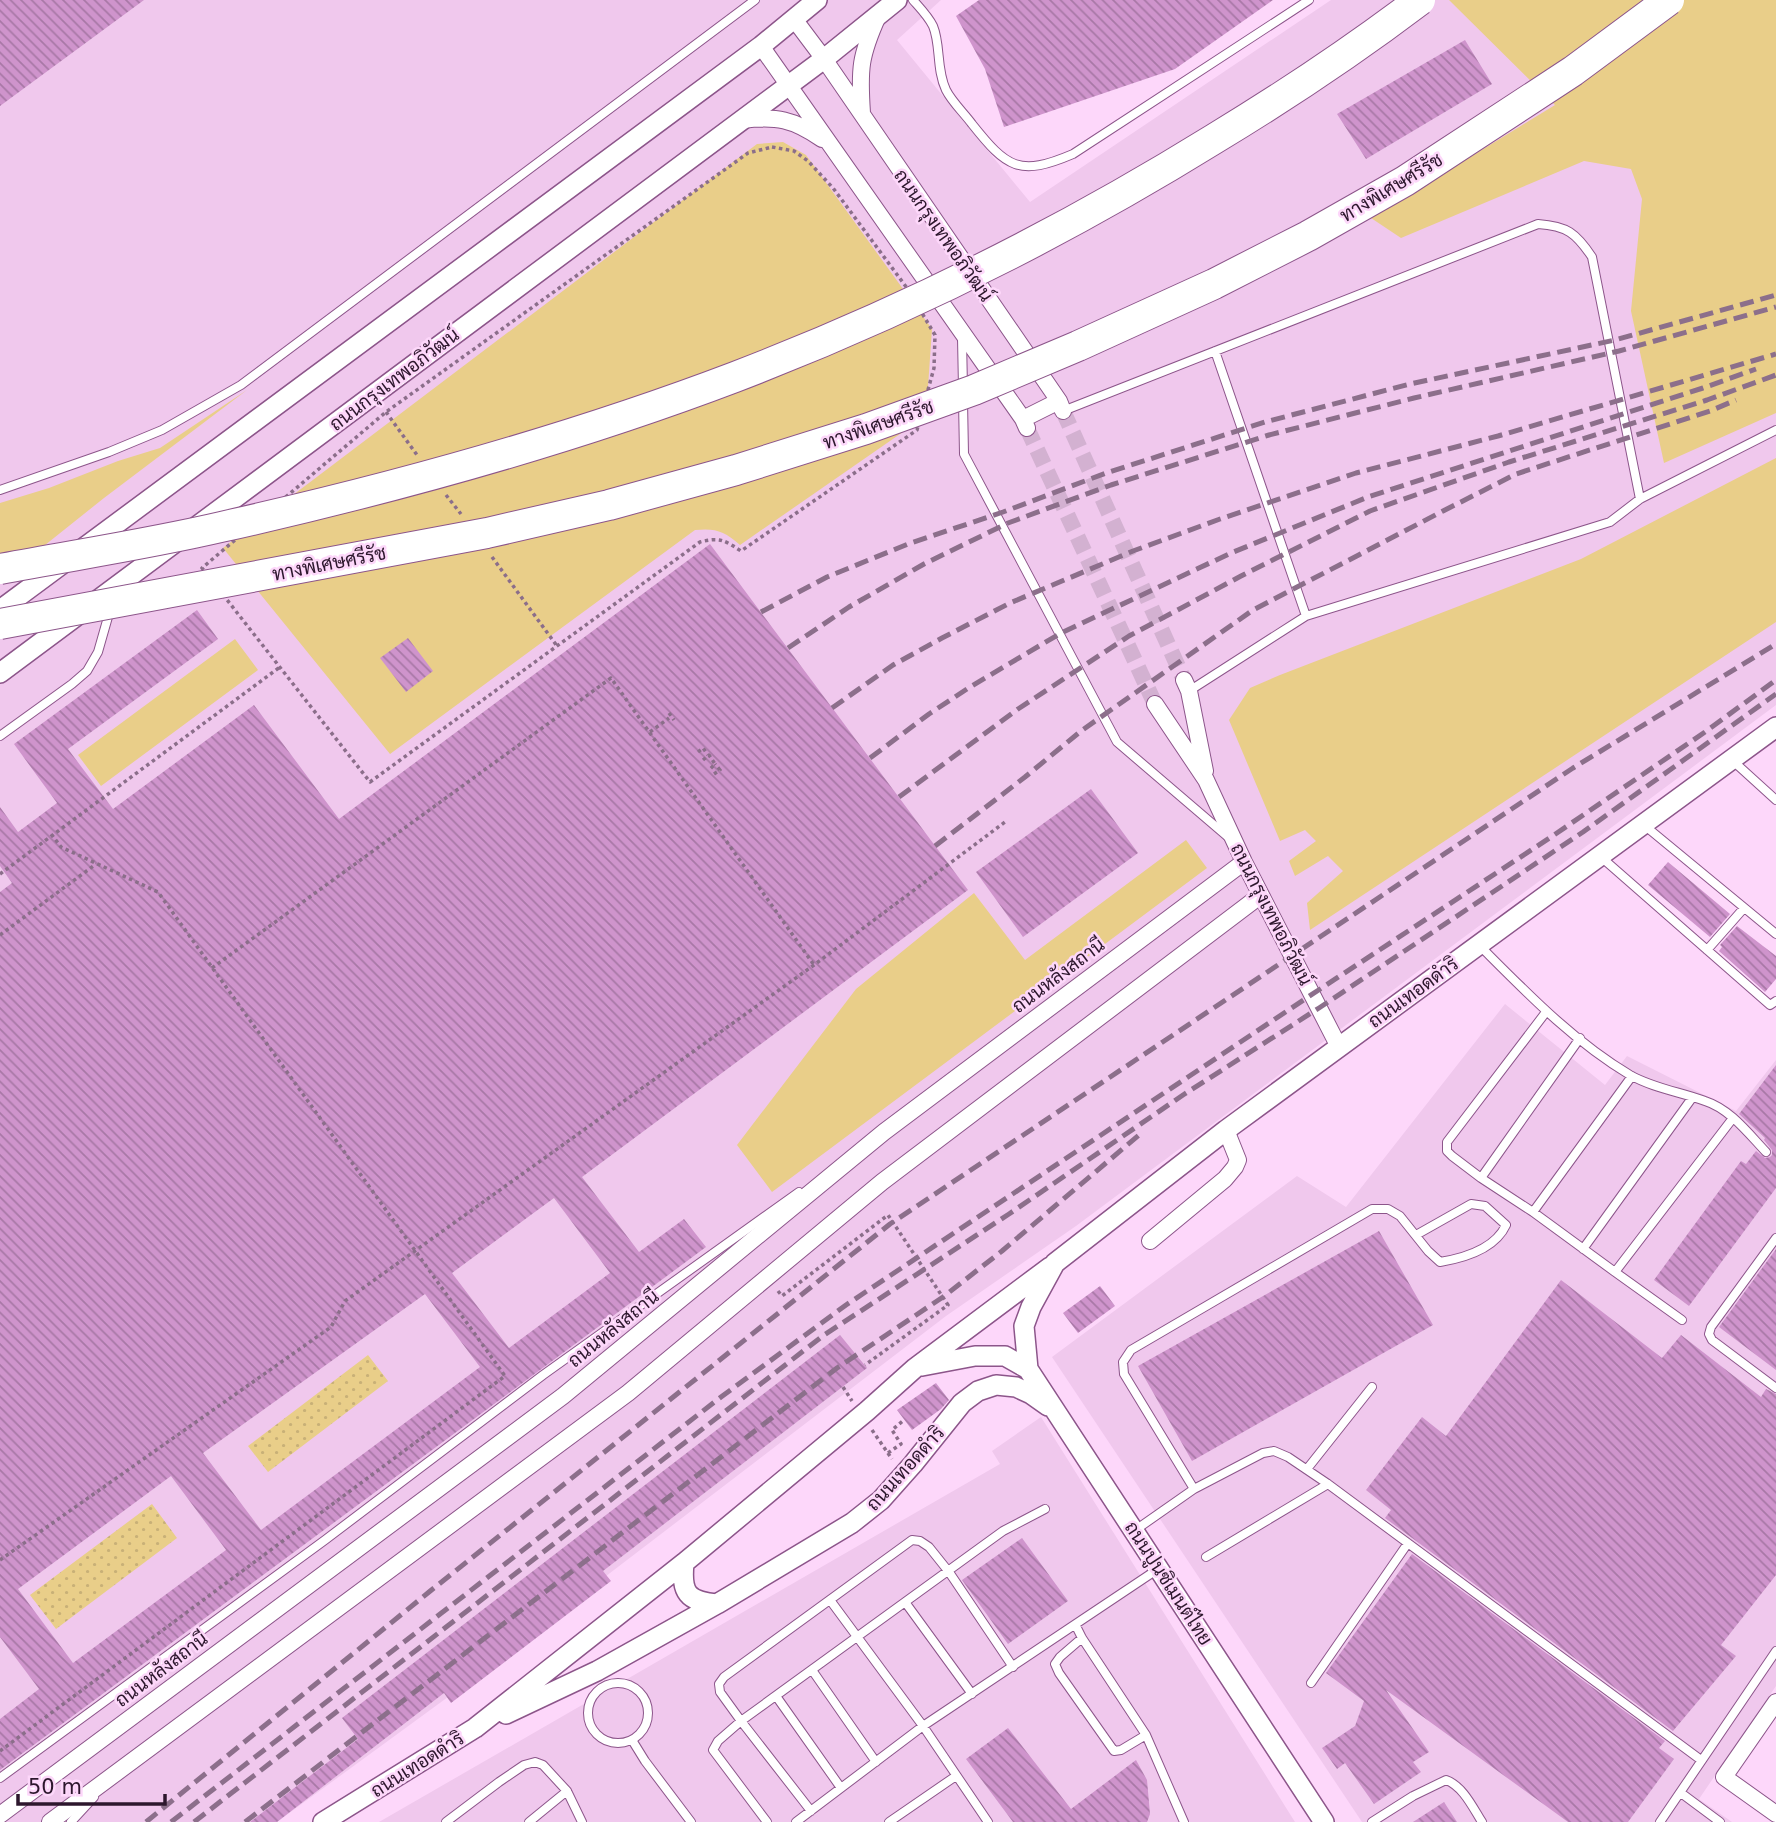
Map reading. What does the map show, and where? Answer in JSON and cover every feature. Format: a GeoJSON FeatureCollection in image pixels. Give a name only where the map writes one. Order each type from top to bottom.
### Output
{"type":"FeatureCollection","features":[{"type":"Feature","properties":{"kind":"highway"},"geometry":{"type":"LineString","coordinates":[[0,569],[218,528],[345,497],[597,425],[735,377],[955,282],[1065,227],[1267,107],[1378,32],[1420,0]]}},
{"type":"Feature","properties":{"kind":"highway","name":"ทางพิเศษศรีรัช"},"geometry":{"type":"LineString","coordinates":[[0,624],[473,536],[609,505],[736,470],[866,429],[974,390],[1214,284],[1308,236],[1405,181],[1573,71],[1669,0]]}},
{"type":"Feature","properties":{"kind":"street"},"geometry":{"type":"LineString","coordinates":[[0,610],[761,46],[817,0]]}},
{"type":"Feature","properties":{"kind":"street","name":"ถนนกรุงเทพอภิวัฒน์"},"geometry":{"type":"LineString","coordinates":[[0,673],[824,59],[897,0]]}},
{"type":"Feature","properties":{"kind":"street"},"geometry":{"type":"LineString","coordinates":[[862,115],[859,79],[861,62],[866,42],[880,14]]}},
{"type":"Feature","properties":{"kind":"street","name":"ถนนกรุงเทพอภิวัฒน์"},"geometry":{"type":"LineString","coordinates":[[794,19],[1061,406]]}},
{"type":"Feature","properties":{"kind":"street"},"geometry":{"type":"LineString","coordinates":[[761,46],[1025,423],[1061,406]]}},
{"type":"Feature","properties":{"kind":"street"},"geometry":{"type":"LineString","coordinates":[[742,120],[764,117],[786,120],[804,127],[830,144]]}},
{"type":"Feature","properties":{"kind":"street","name":"ถนนกรุงเทพอภิวัฒน์"},"geometry":{"type":"LineString","coordinates":[[1187,686],[1206,780]]}},
{"type":"Feature","properties":{"kind":"street","name":"ถนนกรุงเทพอภิวัฒน์"},"geometry":{"type":"LineString","coordinates":[[1155,704],[1206,780],[1244,862],[1339,1047]]}},
{"type":"Feature","properties":{"kind":"street","name":"ถนนเทอดดำริ"},"geometry":{"type":"LineString","coordinates":[[323,1822],[475,1728],[684,1563],[915,1368],[1226,1130],[1776,727]]}},
{"type":"Feature","properties":{"kind":"street","name":"ถนนหลังสถานี"},"geometry":{"type":"LineString","coordinates":[[0,1815],[563,1396],[884,1132],[1244,862]]}},
{"type":"Feature","properties":{"kind":"street"},"geometry":{"type":"LineString","coordinates":[[50,1822],[628,1393],[893,1173],[1261,895]]}},
{"type":"Feature","properties":{"kind":"street"},"geometry":{"type":"LineString","coordinates":[[1150,1241],[1235,1167],[1238,1160],[1226,1130]]}},
{"type":"Feature","properties":{"kind":"street","name":"ถนนเทอดดำริ"},"geometry":{"type":"LineString","coordinates":[[1028,1369],[1024,1326],[1031,1307],[1055,1263]]}},
{"type":"Feature","properties":{"kind":"street","name":"ถนนเทอดดำริ"},"geometry":{"type":"LineString","coordinates":[[915,1368],[964,1357],[1005,1356],[1028,1369]]}},
{"type":"Feature","properties":{"kind":"street","name":"ถนนปูนซิเมนต์ไทย"},"geometry":{"type":"LineString","coordinates":[[1028,1369],[1321,1815]]}},
{"type":"Feature","properties":{"kind":"street","name":"ถนนเทอดดำริ"},"geometry":{"type":"LineString","coordinates":[[475,1728],[600,1679],[717,1604],[852,1523],[881,1500],[962,1403],[978,1391],[996,1385],[1016,1387],[1055,1410]]}},
{"type":"Feature","properties":{"kind":"street"},"geometry":{"type":"LineString","coordinates":[[684,1563],[682,1578],[686,1592],[700,1602],[717,1604]]}},
{"type":"Feature","properties":{"kind":"street"},"geometry":{"type":"LineString","coordinates":[[1776,1702],[1724,1777],[1776,1814]]}},
{"type":"Feature","properties":{"kind":"lane"},"geometry":{"type":"LineString","coordinates":[[0,490],[109,452],[162,430],[241,385],[755,0]]}},
{"type":"Feature","properties":{"kind":"lane"},"geometry":{"type":"LineString","coordinates":[[913,0],[934,27],[940,72],[947,91],[1002,158],[1026,167],[1050,164],[1073,154],[1310,0]]}},
{"type":"Feature","properties":{"kind":"lane"},"geometry":{"type":"LineString","coordinates":[[1061,406],[1215,351],[1538,224],[1557,225],[1580,239],[1592,257],[1640,499]]}},
{"type":"Feature","properties":{"kind":"lane"},"geometry":{"type":"LineString","coordinates":[[962,332],[964,454],[1116,742],[1236,843]]}},
{"type":"Feature","properties":{"kind":"lane"},"geometry":{"type":"LineString","coordinates":[[1215,351],[1306,616]]}},
{"type":"Feature","properties":{"kind":"lane"},"geometry":{"type":"LineString","coordinates":[[1187,686],[1306,616],[1610,522],[1640,499],[1776,430]]}},
{"type":"Feature","properties":{"kind":"lane"},"geometry":{"type":"LineString","coordinates":[[0,736],[87,670],[98,652],[118,584]]}},
{"type":"Feature","properties":{"kind":"lane"},"geometry":{"type":"LineString","coordinates":[[1732,760],[1776,800]]}},
{"type":"Feature","properties":{"kind":"lane"},"geometry":{"type":"LineString","coordinates":[[1644,825],[1776,934]]}},
{"type":"Feature","properties":{"kind":"lane"},"geometry":{"type":"LineString","coordinates":[[1601,857],[1770,1005],[1776,1001]]}},
{"type":"Feature","properties":{"kind":"lane"},"geometry":{"type":"LineString","coordinates":[[1707,950],[1744,908]]}},
{"type":"Feature","properties":{"kind":"lane"},"geometry":{"type":"LineString","coordinates":[[1478,944],[1546,1012],[1609,1061],[1632,1076],[1707,1101],[1733,1118],[1766,1152]]}},
{"type":"Feature","properties":{"kind":"lane"},"geometry":{"type":"LineString","coordinates":[[1546,1012],[1447,1142],[1447,1150],[1481,1178],[1533,1212],[1682,1320]]}},
{"type":"Feature","properties":{"kind":"lane"},"geometry":{"type":"LineString","coordinates":[[1481,1178],[1580,1038]]}},
{"type":"Feature","properties":{"kind":"lane"},"geometry":{"type":"LineString","coordinates":[[1533,1212],[1632,1076]]}},
{"type":"Feature","properties":{"kind":"lane"},"geometry":{"type":"LineString","coordinates":[[1583,1249],[1692,1098]]}},
{"type":"Feature","properties":{"kind":"lane"},"geometry":{"type":"LineString","coordinates":[[1615,1272],[1733,1118]]}},
{"type":"Feature","properties":{"kind":"lane"},"geometry":{"type":"LineString","coordinates":[[0,1778],[325,1540],[543,1375],[884,1132]]}},
{"type":"Feature","properties":{"kind":"lane"},"geometry":{"type":"LineString","coordinates":[[1194,1489],[1124,1374],[1124,1362],[1131,1350],[1372,1209],[1388,1209],[1400,1216],[1428,1251],[1440,1262],[1461,1259],[1492,1243],[1502,1234],[1506,1225],[1485,1206],[1471,1204],[1416,1235]]}},
{"type":"Feature","properties":{"kind":"lane"},"geometry":{"type":"LineString","coordinates":[[1776,1238],[1711,1327],[1709,1334],[1712,1340],[1776,1388]]}},
{"type":"Feature","properties":{"kind":"lane"},"geometry":{"type":"LineString","coordinates":[[1307,1469],[1372,1387]]}},
{"type":"Feature","properties":{"kind":"lane"},"geometry":{"type":"LineString","coordinates":[[1134,1531],[1194,1489],[1264,1453],[1274,1451],[1328,1484],[1702,1760]]}},
{"type":"Feature","properties":{"kind":"lane"},"geometry":{"type":"LineString","coordinates":[[1206,1557],[1328,1484]]}},
{"type":"Feature","properties":{"kind":"lane"},"geometry":{"type":"LineString","coordinates":[[767,1822],[713,1750],[718,1741],[741,1721],[1003,1531],[1045,1509]]}},
{"type":"Feature","properties":{"kind":"lane"},"geometry":{"type":"LineString","coordinates":[[811,1811],[741,1721],[720,1692],[719,1684],[724,1677],[912,1540],[920,1541],[929,1547],[949,1572],[1013,1667]]}},
{"type":"Feature","properties":{"kind":"lane"},"geometry":{"type":"LineString","coordinates":[[1311,1683],[1408,1543]]}},
{"type":"Feature","properties":{"kind":"lane"},"geometry":{"type":"LineString","coordinates":[[796,1822],[923,1726],[1159,1569]]}},
{"type":"Feature","properties":{"kind":"lane"},"geometry":{"type":"LineString","coordinates":[[830,1600],[923,1726],[986,1819],[974,1822]]}},
{"type":"Feature","properties":{"kind":"lane"},"geometry":{"type":"LineString","coordinates":[[905,1602],[972,1694]]}},
{"type":"Feature","properties":{"kind":"lane"},"geometry":{"type":"LineString","coordinates":[[1076,1626],[1146,1735],[1184,1822]]}},
{"type":"Feature","properties":{"kind":"lane"},"geometry":{"type":"LineString","coordinates":[[1082,1638],[1055,1664],[1059,1673],[1114,1751],[1121,1750],[1146,1735]]}},
{"type":"Feature","properties":{"kind":"lane"},"geometry":{"type":"LineString","coordinates":[[1661,1822],[1776,1651]]}},
{"type":"Feature","properties":{"kind":"lane"},"geometry":{"type":"LineString","coordinates":[[812,1670],[876,1762]]}},
{"type":"Feature","properties":{"kind":"lane"},"geometry":{"type":"LineString","coordinates":[[600,1679],[634,1688],[647,1704],[649,1714],[646,1725],[641,1734],[632,1740],[614,1744],[605,1741],[591,1728],[588,1709],[600,1679]]}},
{"type":"Feature","properties":{"kind":"lane"},"geometry":{"type":"LineString","coordinates":[[776,1696],[841,1788]]}},
{"type":"Feature","properties":{"kind":"lane"},"geometry":{"type":"LineString","coordinates":[[632,1740],[691,1822]]}},
{"type":"Feature","properties":{"kind":"lane"},"geometry":{"type":"LineString","coordinates":[[446,1822],[524,1765],[535,1762],[543,1765],[566,1791],[582,1822]]}},
{"type":"Feature","properties":{"kind":"lane"},"geometry":{"type":"LineString","coordinates":[[71,1822],[115,1774]]}},
{"type":"Feature","properties":{"kind":"lane"},"geometry":{"type":"LineString","coordinates":[[889,1822],[956,1776]]}},
{"type":"Feature","properties":{"kind":"lane"},"geometry":{"type":"LineString","coordinates":[[1372,1822],[1413,1796],[1446,1780],[1454,1783],[1482,1822]]}},
{"type":"Feature","properties":{"kind":"lane"},"geometry":{"type":"LineString","coordinates":[[529,1822],[566,1791]]}},
{"type":"Feature","properties":{"kind":"lane"},"geometry":{"type":"LineString","coordinates":[[1681,1793],[1720,1822]]}},
{"type":"Feature","properties":{"kind":"path"},"geometry":{"type":"LineString","coordinates":[[772,147],[794,151],[808,160],[833,188],[907,289],[935,335],[934,368],[917,430],[741,551],[725,540],[715,538],[701,542],[370,782],[280,667],[202,568],[386,412],[747,153],[772,147]]}},
{"type":"Feature","properties":{"kind":"path"},"geometry":{"type":"LineString","coordinates":[[0,874],[280,667]]}},
{"type":"Feature","properties":{"kind":"path"},"geometry":{"type":"LineString","coordinates":[[212,968],[611,678],[814,965]]}},
{"type":"Feature","properties":{"kind":"path"},"geometry":{"type":"LineString","coordinates":[[650,732],[672,719],[669,713]]}},
{"type":"Feature","properties":{"kind":"path"},"geometry":{"type":"LineString","coordinates":[[698,752],[703,748],[720,770],[714,774]]}},
{"type":"Feature","properties":{"kind":"path"},"geometry":{"type":"LineString","coordinates":[[703,760],[709,755]]}},
{"type":"Feature","properties":{"kind":"path"},"geometry":{"type":"LineString","coordinates":[[710,769],[715,764]]}},
{"type":"Feature","properties":{"kind":"path"},"geometry":{"type":"LineString","coordinates":[[0,1560],[331,1327],[345,1301],[814,965],[1005,822]]}},
{"type":"Feature","properties":{"kind":"path"},"geometry":{"type":"LineString","coordinates":[[0,1751],[505,1376],[158,892],[61,847],[52,835]]}},
{"type":"Feature","properties":{"kind":"path"},"geometry":{"type":"LineString","coordinates":[[0,935],[96,864]]}},
{"type":"Feature","properties":{"kind":"path"},"geometry":{"type":"LineString","coordinates":[[768,1277],[782,1296],[888,1215],[948,1305],[865,1365]]}},
{"type":"Feature","properties":{"kind":"path"},"geometry":{"type":"LineString","coordinates":[[888,1453],[901,1444],[892,1430],[904,1420]]}},
{"type":"Feature","properties":{"kind":"shaded area"},"geometry":{"type":"Polygon","coordinates":[[[0,0],[941,0],[897,40],[1030,202],[1331,0],[1776,0],[1776,705],[1076,1226],[946,1316],[448,1697],[277,1822],[0,1822],[0,0]]]}},
{"type":"Feature","properties":{"kind":"shaded area"},"geometry":{"type":"Polygon","coordinates":[[[1449,0],[1776,0],[1776,413],[1664,463],[1631,311],[1642,199],[1631,169],[1584,161],[1401,238],[1371,218],[1555,105],[1449,0]]]}},
{"type":"Feature","properties":{"kind":"shaded area"},"geometry":{"type":"Polygon","coordinates":[[[783,142],[806,155],[932,329],[926,416],[740,545],[719,532],[695,530],[390,754],[223,548],[757,144],[783,142]]]}},
{"type":"Feature","properties":{"kind":"shaded area"},"geometry":{"type":"Polygon","coordinates":[[[247,390],[0,581],[0,503],[160,448],[247,390]]]}},
{"type":"Feature","properties":{"kind":"shaded area"},"geometry":{"type":"Polygon","coordinates":[[[1776,458],[1776,622],[1310,930],[1307,903],[1343,871],[1328,856],[1295,876],[1289,861],[1316,841],[1305,830],[1280,841],[1229,720],[1250,688],[1581,559],[1776,458]]]}},
{"type":"Feature","properties":{"kind":"shaded area"},"geometry":{"type":"Polygon","coordinates":[[[235,639],[258,670],[101,786],[78,755],[235,639]]]}},
{"type":"Feature","properties":{"kind":"shaded area"},"geometry":{"type":"Polygon","coordinates":[[[1186,840],[1207,868],[772,1192],[737,1145],[856,989],[974,893],[1025,960],[1186,840]]]}},
{"type":"Feature","properties":{"kind":"shaded area"},"geometry":{"type":"Polygon","coordinates":[[[1505,1004],[1605,1085],[1627,1056],[1736,1111],[1776,1060],[1776,1686],[1699,1799],[1732,1822],[1362,1822],[1052,1357],[1297,1176],[1346,1207],[1505,1004]]]}},
{"type":"Feature","properties":{"kind":"shaded area"},"geometry":{"type":"Polygon","coordinates":[[[368,1355],[388,1381],[268,1472],[248,1446],[368,1355]]]}},
{"type":"Feature","properties":{"kind":"shaded area"},"geometry":{"type":"Polygon","coordinates":[[[1041,1417],[1295,1822],[379,1822],[1000,1464],[992,1451],[1041,1417]]]}},
{"type":"Feature","properties":{"kind":"shaded area"},"geometry":{"type":"Polygon","coordinates":[[[152,1504],[177,1538],[56,1629],[30,1595],[152,1504]]]}},
{"type":"Feature","properties":{"kind":"building"},"geometry":{"type":"Polygon","coordinates":[[[0,0],[144,0],[0,106],[0,0]]]}},
{"type":"Feature","properties":{"kind":"building"},"geometry":{"type":"Polygon","coordinates":[[[979,0],[1273,0],[1175,69],[1004,127],[985,69],[956,16],[979,0]]]}},
{"type":"Feature","properties":{"kind":"building"},"geometry":{"type":"Polygon","coordinates":[[[1465,40],[1492,84],[1366,159],[1337,114],[1465,40]]]}},
{"type":"Feature","properties":{"kind":"building"},"geometry":{"type":"Polygon","coordinates":[[[710,544],[968,890],[582,1177],[639,1252],[684,1219],[706,1247],[0,1770],[0,1719],[39,1689],[0,1637],[0,892],[12,883],[0,866],[0,807],[18,832],[57,803],[14,744],[197,610],[218,639],[68,749],[113,809],[254,705],[339,819],[710,544]],[[554,1198],[452,1273],[509,1348],[610,1273],[554,1198]],[[425,1294],[203,1453],[261,1530],[480,1367],[425,1294]],[[171,1476],[18,1589],[73,1663],[226,1550],[171,1476]]]}},
{"type":"Feature","properties":{"kind":"building"},"geometry":{"type":"Polygon","coordinates":[[[408,638],[433,671],[406,692],[380,658],[408,638]]]}},
{"type":"Feature","properties":{"kind":"building"},"geometry":{"type":"Polygon","coordinates":[[[1091,789],[1138,853],[1023,937],[976,872],[1091,789]]]}},
{"type":"Feature","properties":{"kind":"building"},"geometry":{"type":"Polygon","coordinates":[[[1668,862],[1730,914],[1710,937],[1648,885],[1668,862]]]}},
{"type":"Feature","properties":{"kind":"building"},"geometry":{"type":"Polygon","coordinates":[[[1737,926],[1776,956],[1776,979],[1765,992],[1719,951],[1722,947],[1720,945],[1737,926]]]}},
{"type":"Feature","properties":{"kind":"building"},"geometry":{"type":"Polygon","coordinates":[[[1776,1065],[1776,1188],[1689,1306],[1654,1280],[1741,1161],[1746,1164],[1756,1151],[1765,1158],[1772,1155],[1765,1138],[1739,1114],[1776,1065]]]}},
{"type":"Feature","properties":{"kind":"building"},"geometry":{"type":"Polygon","coordinates":[[[1379,1231],[1433,1325],[1192,1461],[1138,1366],[1379,1231]]]}},
{"type":"Feature","properties":{"kind":"building"},"geometry":{"type":"Polygon","coordinates":[[[1776,1249],[1776,1370],[1719,1327],[1776,1249]]]}},
{"type":"Feature","properties":{"kind":"building"},"geometry":{"type":"Polygon","coordinates":[[[1561,1280],[1662,1358],[1681,1335],[1761,1397],[1766,1389],[1776,1394],[1776,1575],[1721,1645],[1736,1656],[1673,1731],[1385,1518],[1391,1510],[1366,1490],[1422,1417],[1446,1436],[1561,1280]]]}},
{"type":"Feature","properties":{"kind":"building"},"geometry":{"type":"Polygon","coordinates":[[[1100,1286],[1115,1306],[1078,1333],[1063,1313],[1100,1286]]]}},
{"type":"Feature","properties":{"kind":"building"},"geometry":{"type":"Polygon","coordinates":[[[840,1335],[867,1368],[603,1571],[611,1581],[451,1703],[444,1693],[277,1822],[250,1822],[358,1739],[342,1718],[840,1335]]]}},
{"type":"Feature","properties":{"kind":"building"},"geometry":{"type":"Polygon","coordinates":[[[936,1383],[949,1400],[912,1430],[897,1410],[936,1383]]]}},
{"type":"Feature","properties":{"kind":"building"},"geometry":{"type":"Polygon","coordinates":[[[1022,1538],[1068,1601],[1008,1644],[962,1580],[1022,1538]]]}},
{"type":"Feature","properties":{"kind":"building"},"geometry":{"type":"Polygon","coordinates":[[[1412,1554],[1665,1741],[1659,1748],[1674,1759],[1628,1822],[1568,1822],[1386,1690],[1429,1752],[1413,1762],[1421,1772],[1374,1804],[1345,1763],[1337,1769],[1322,1748],[1355,1726],[1364,1701],[1326,1673],[1412,1554]]]}},
{"type":"Feature","properties":{"kind":"building"},"geometry":{"type":"Polygon","coordinates":[[[1008,1728],[1071,1809],[1136,1760],[1147,1780],[1150,1814],[1147,1822],[1013,1822],[966,1759],[1008,1728]]]}},
{"type":"Feature","properties":{"kind":"building"},"geometry":{"type":"Polygon","coordinates":[[[1444,1802],[1457,1822],[1413,1822],[1444,1802]]]}},
{"type":"Feature","properties":{"kind":"tunnel"},"geometry":{"type":"LineString","coordinates":[[1063,411],[1184,680]]}},
{"type":"Feature","properties":{"kind":"tunnel"},"geometry":{"type":"LineString","coordinates":[[1027,428],[1155,704]]}},
{"type":"Feature","properties":{"kind":"railway"},"geometry":{"type":"LineString","coordinates":[[761,612],[827,577],[908,544],[1106,473],[1265,422],[1410,384],[1615,340],[1776,295]]}},
{"type":"Feature","properties":{"kind":"railway"},"geometry":{"type":"LineString","coordinates":[[788,648],[849,607],[924,564],[1008,523],[1111,485],[1269,435],[1414,398],[1619,351],[1776,307]]}},
{"type":"Feature","properties":{"kind":"railway"},"geometry":{"type":"LineString","coordinates":[[832,708],[893,665],[942,638],[1010,603],[1133,551],[1356,473],[1498,436],[1776,354]]}},
{"type":"Feature","properties":{"kind":"railway"},"geometry":{"type":"LineString","coordinates":[[870,758],[970,687],[1061,633],[1231,553],[1368,497],[1756,369]]}},
{"type":"Feature","properties":{"kind":"railway"},"geometry":{"type":"LineString","coordinates":[[899,797],[1018,709],[1129,636],[1370,511],[1509,462],[1707,400],[1776,375]]}},
{"type":"Feature","properties":{"kind":"railway"},"geometry":{"type":"LineString","coordinates":[[935,846],[1081,731],[1253,610],[1516,474],[1710,411],[1736,400]]}},
{"type":"Feature","properties":{"kind":"railway"},"geometry":{"type":"LineString","coordinates":[[146,1822],[890,1224],[1573,768],[1776,644]]}},
{"type":"Feature","properties":{"kind":"railway"},"geometry":{"type":"LineString","coordinates":[[171,1822],[721,1397],[846,1305],[1551,837],[1776,680]]}},
{"type":"Feature","properties":{"kind":"railway"},"geometry":{"type":"LineString","coordinates":[[194,1822],[824,1335],[1583,832],[1776,694]]}},
{"type":"Feature","properties":{"kind":"railway"},"geometry":{"type":"LineString","coordinates":[[245,1822],[837,1368],[943,1297],[1002,1251],[1139,1135]]}}]}
